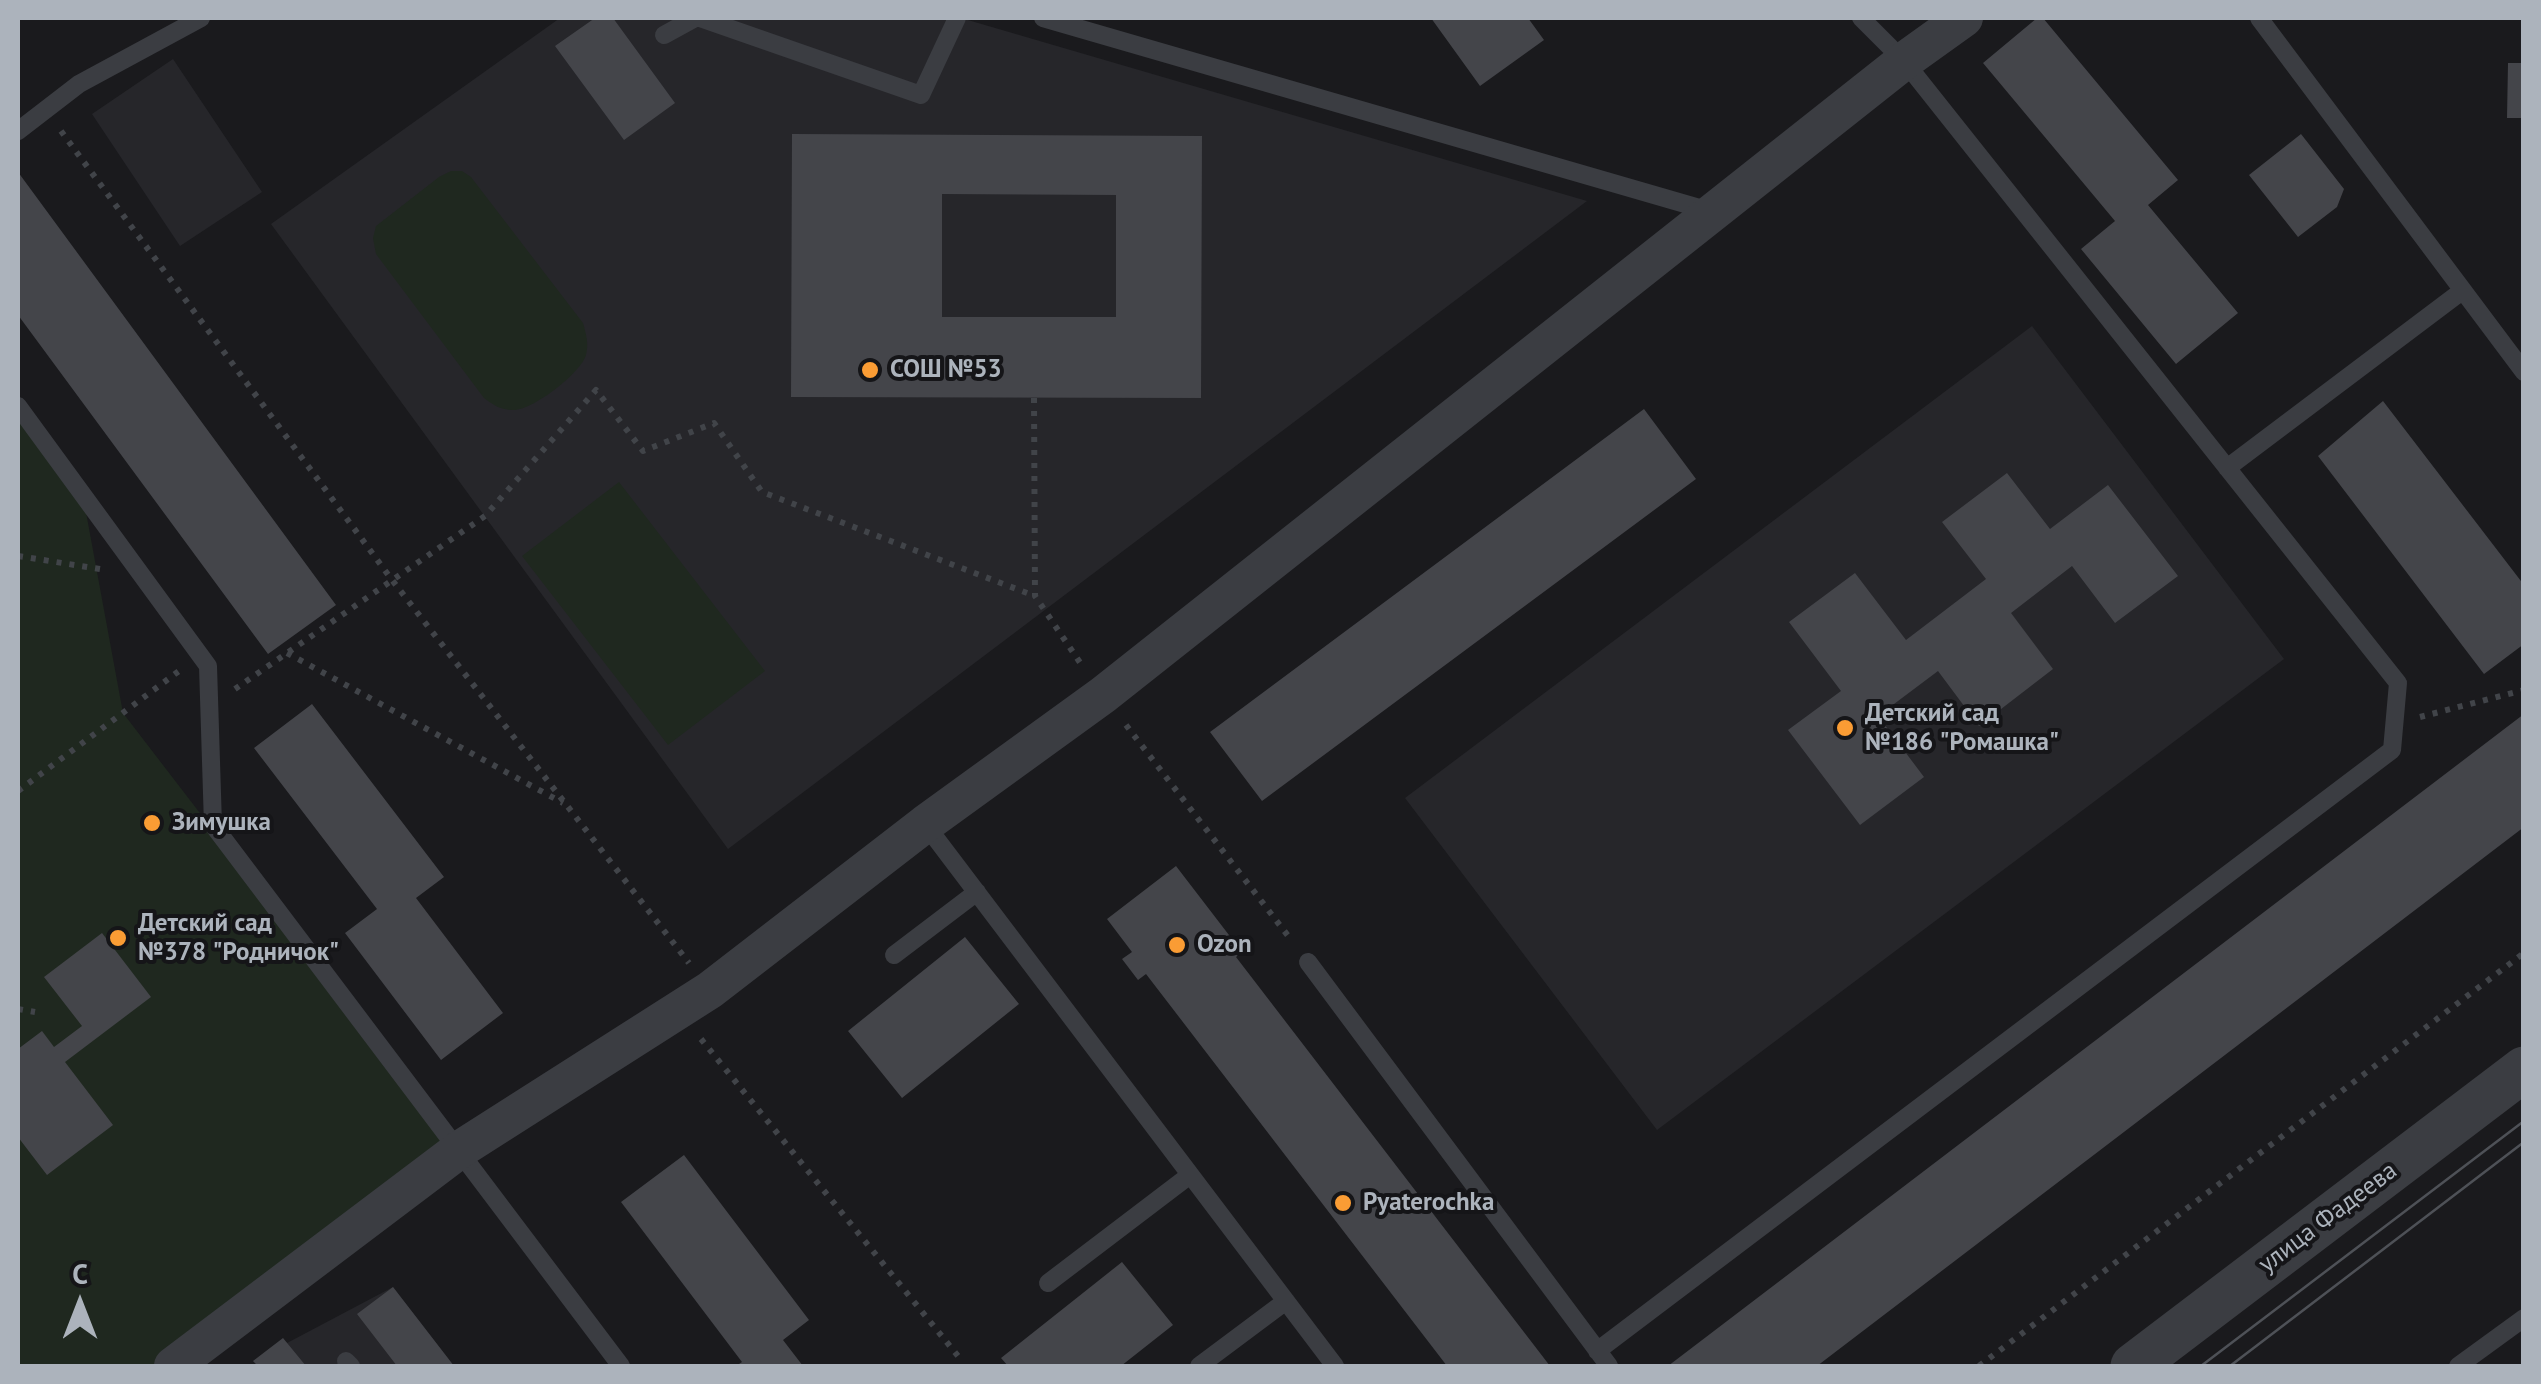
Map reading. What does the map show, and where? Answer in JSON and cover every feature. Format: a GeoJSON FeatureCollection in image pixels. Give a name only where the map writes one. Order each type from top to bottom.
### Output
{"type":"FeatureCollection","features":[{"type":"Feature","properties":{"kind":"street"},"geometry":{"type":"LineString","coordinates":[[173,1366],[459,1150],[710,990],[925,824],[1103,695],[1904,61],[1964,18]]}},
{"type":"Feature","properties":{"kind":"street","name":"улица Фадеева"},"geometry":{"type":"LineString","coordinates":[[2132,1366],[2524,1069]]}},
{"type":"Feature","properties":{"kind":"lane"},"geometry":{"type":"LineString","coordinates":[[18,129],[79,84],[201,18]]}},
{"type":"Feature","properties":{"kind":"lane"},"geometry":{"type":"LineString","coordinates":[[664,35],[698,18],[921,95],[957,18]]}},
{"type":"Feature","properties":{"kind":"lane"},"geometry":{"type":"LineString","coordinates":[[1043,18],[1714,212]]}},
{"type":"Feature","properties":{"kind":"lane"},"geometry":{"type":"LineString","coordinates":[[1308,962],[1603,1359],[2392,750],[2398,683],[1904,61],[1861,18]]}},
{"type":"Feature","properties":{"kind":"lane"},"geometry":{"type":"LineString","coordinates":[[2259,18],[2524,372]]}},
{"type":"Feature","properties":{"kind":"lane"},"geometry":{"type":"LineString","coordinates":[[2227,468],[2462,290]]}},
{"type":"Feature","properties":{"kind":"lane"},"geometry":{"type":"LineString","coordinates":[[18,406],[208,666],[214,826],[622,1366]]}},
{"type":"Feature","properties":{"kind":"lane"},"geometry":{"type":"LineString","coordinates":[[925,824],[1335,1366]]}},
{"type":"Feature","properties":{"kind":"lane"},"geometry":{"type":"LineString","coordinates":[[894,956],[977,892]]}},
{"type":"Feature","properties":{"kind":"lane"},"geometry":{"type":"LineString","coordinates":[[1048,1282],[1190,1175]]}},
{"type":"Feature","properties":{"kind":"lane"},"geometry":{"type":"LineString","coordinates":[[1199,1366],[1286,1301]]}},
{"type":"Feature","properties":{"kind":"lane"},"geometry":{"type":"LineString","coordinates":[[2458,1366],[2524,1318]]}},
{"type":"Feature","properties":{"kind":"path"},"geometry":{"type":"LineString","coordinates":[[45,110],[392,580],[710,990]]}},
{"type":"Feature","properties":{"kind":"path"},"geometry":{"type":"LineString","coordinates":[[210,707],[484,516],[596,390],[642,452],[714,422],[762,492],[1036,596]]}},
{"type":"Feature","properties":{"kind":"path"},"geometry":{"type":"LineString","coordinates":[[1034,398],[1036,596],[1103,695],[1308,962]]}},
{"type":"Feature","properties":{"kind":"path"},"geometry":{"type":"LineString","coordinates":[[18,556],[142,576]]}},
{"type":"Feature","properties":{"kind":"path"},"geometry":{"type":"LineString","coordinates":[[287,653],[566,805]]}},
{"type":"Feature","properties":{"kind":"path"},"geometry":{"type":"LineString","coordinates":[[18,791],[200,656]]}},
{"type":"Feature","properties":{"kind":"path"},"geometry":{"type":"LineString","coordinates":[[2394,724],[2524,690]]}},
{"type":"Feature","properties":{"kind":"path"},"geometry":{"type":"LineString","coordinates":[[1979,1366],[2524,953]]}},
{"type":"Feature","properties":{"kind":"path"},"geometry":{"type":"LineString","coordinates":[[18,1009],[35,1012]]}},
{"type":"Feature","properties":{"kind":"path"},"geometry":{"type":"LineString","coordinates":[[678,1010],[962,1361]]}},
{"type":"Feature","properties":{"kind":"shaded area","name":"СОШ №53"},"geometry":{"type":"Polygon","coordinates":[[[560,18],[961,18],[1587,201],[728,849],[271,224],[560,18]]]}},
{"type":"Feature","properties":{"kind":"shaded area"},"geometry":{"type":"Polygon","coordinates":[[[173,59],[262,192],[180,246],[92,114],[173,59]]]}},
{"type":"Feature","properties":{"kind":"shaded area"},"geometry":{"type":"Polygon","coordinates":[[[451,171],[462,171],[471,177],[583,323],[587,346],[582,363],[555,390],[521,409],[501,408],[484,398],[376,254],[376,226],[451,171]]]}},
{"type":"Feature","properties":{"kind":"shaded area","name":"Детский сад №186 \"Ромашка\""},"geometry":{"type":"Polygon","coordinates":[[[2032,326],[2284,659],[1657,1130],[1405,798],[2032,326]]]}},
{"type":"Feature","properties":{"kind":"shaded area"},"geometry":{"type":"Polygon","coordinates":[[[18,406],[83,496],[123,713],[459,1150],[173,1366],[18,1366],[18,406]]]}},
{"type":"Feature","properties":{"kind":"shaded area"},"geometry":{"type":"Polygon","coordinates":[[[619,482],[765,671],[668,745],[522,556],[619,482]]]}},
{"type":"Feature","properties":{"kind":"shaded area"},"geometry":{"type":"Polygon","coordinates":[[[393,1287],[454,1366],[258,1366],[253,1361],[393,1287]]]}},
{"type":"Feature","properties":{"kind":"building"},"geometry":{"type":"Polygon","coordinates":[[[595,18],[613,18],[675,103],[624,140],[555,46],[595,18]]]}},
{"type":"Feature","properties":{"kind":"building"},"geometry":{"type":"Polygon","coordinates":[[[1431,18],[1528,18],[1544,40],[1480,86],[1431,18]]]}},
{"type":"Feature","properties":{"kind":"building"},"geometry":{"type":"Polygon","coordinates":[[[2037,18],[2043,18],[2178,180],[2148,205],[2238,313],[2176,364],[2081,249],[2115,221],[1983,63],[2037,18]]]}},
{"type":"Feature","properties":{"kind":"building"},"geometry":{"type":"Polygon","coordinates":[[[2508,63],[2524,63],[2524,118],[2507,118],[2508,63]]]}},
{"type":"Feature","properties":{"kind":"building"},"geometry":{"type":"Polygon","coordinates":[[[792,134],[1202,136],[1201,398],[791,397],[792,134]],[[942,194],[942,317],[1116,317],[1116,195],[942,194]]]}},
{"type":"Feature","properties":{"kind":"building"},"geometry":{"type":"Polygon","coordinates":[[[2301,134],[2344,189],[2337,207],[2298,237],[2249,175],[2301,134]]]}},
{"type":"Feature","properties":{"kind":"building"},"geometry":{"type":"Polygon","coordinates":[[[18,172],[336,605],[268,654],[18,315],[18,172]]]}},
{"type":"Feature","properties":{"kind":"building"},"geometry":{"type":"Polygon","coordinates":[[[2383,401],[2524,585],[2524,644],[2484,674],[2318,456],[2383,401]]]}},
{"type":"Feature","properties":{"kind":"building"},"geometry":{"type":"Polygon","coordinates":[[[1644,409],[1696,479],[1262,801],[1210,732],[1644,409]]]}},
{"type":"Feature","properties":{"kind":"building"},"geometry":{"type":"Polygon","coordinates":[[[2007,473],[2050,529],[2108,485],[2178,576],[2115,623],[2072,566],[2011,613],[2053,669],[1979,726],[1938,671],[1878,716],[1924,777],[1860,825],[1788,730],[1841,691],[1789,622],[1855,573],[1906,640],[1986,579],[1942,522],[2007,473]]]}},
{"type":"Feature","properties":{"kind":"building"},"geometry":{"type":"Polygon","coordinates":[[[312,704],[444,877],[416,898],[503,1013],[441,1060],[345,933],[377,909],[254,748],[312,704]]]}},
{"type":"Feature","properties":{"kind":"building"},"geometry":{"type":"Polygon","coordinates":[[[2524,714],[2524,827],[1817,1366],[1668,1366],[2524,714]]]}},
{"type":"Feature","properties":{"kind":"building"},"geometry":{"type":"Polygon","coordinates":[[[1176,866],[1242,952],[1236,957],[1550,1366],[1447,1366],[1146,974],[1138,980],[1122,959],[1132,952],[1107,919],[1176,866]]]}},
{"type":"Feature","properties":{"kind":"building"},"geometry":{"type":"Polygon","coordinates":[[[102,933],[151,997],[65,1062],[113,1125],[47,1175],[18,1137],[18,1049],[42,1031],[54,1047],[82,1026],[44,977],[102,933]]]}},
{"type":"Feature","properties":{"kind":"building"},"geometry":{"type":"Polygon","coordinates":[[[965,937],[1019,1004],[902,1098],[848,1031],[965,937]]]}},
{"type":"Feature","properties":{"kind":"building"},"geometry":{"type":"Polygon","coordinates":[[[684,1155],[809,1320],[783,1340],[803,1366],[736,1366],[742,1362],[621,1202],[684,1155]]]}},
{"type":"Feature","properties":{"kind":"building"},"geometry":{"type":"Polygon","coordinates":[[[1122,1262],[1173,1325],[1121,1366],[1008,1366],[1001,1358],[1122,1262]]]}},
{"type":"Feature","properties":{"kind":"building"},"geometry":{"type":"Polygon","coordinates":[[[393,1287],[454,1366],[397,1366],[357,1314],[393,1287]]]}},
{"type":"Feature","properties":{"kind":"building"},"geometry":{"type":"Polygon","coordinates":[[[283,1338],[306,1366],[258,1366],[253,1361],[283,1338]]]}},
{"type":"Feature","properties":{"kind":"tram line"},"geometry":{"type":"LineString","coordinates":[[2201,1366],[2524,1121]]}},
{"type":"Feature","properties":{"kind":"tram line"},"geometry":{"type":"LineString","coordinates":[[2230,1366],[2524,1142]]}},
{"type":"Feature","properties":{"kind":"place","name":"СОШ №53"},"geometry":{"type":"Point","coordinates":[870,370]}},
{"type":"Feature","properties":{"kind":"place","name":"Детский сад №186 \"Ромашка\""},"geometry":{"type":"Point","coordinates":[1845,728]}},
{"type":"Feature","properties":{"kind":"place","name":"Зимушка"},"geometry":{"type":"Point","coordinates":[152,823]}},
{"type":"Feature","properties":{"kind":"place","name":"Детский сад №378 \"Родничок\""},"geometry":{"type":"Point","coordinates":[118,938]}},
{"type":"Feature","properties":{"kind":"place","name":"Ozon"},"geometry":{"type":"Point","coordinates":[1177,945]}},
{"type":"Feature","properties":{"kind":"place","name":"Pyaterochka"},"geometry":{"type":"Point","coordinates":[1343,1203]}}]}
